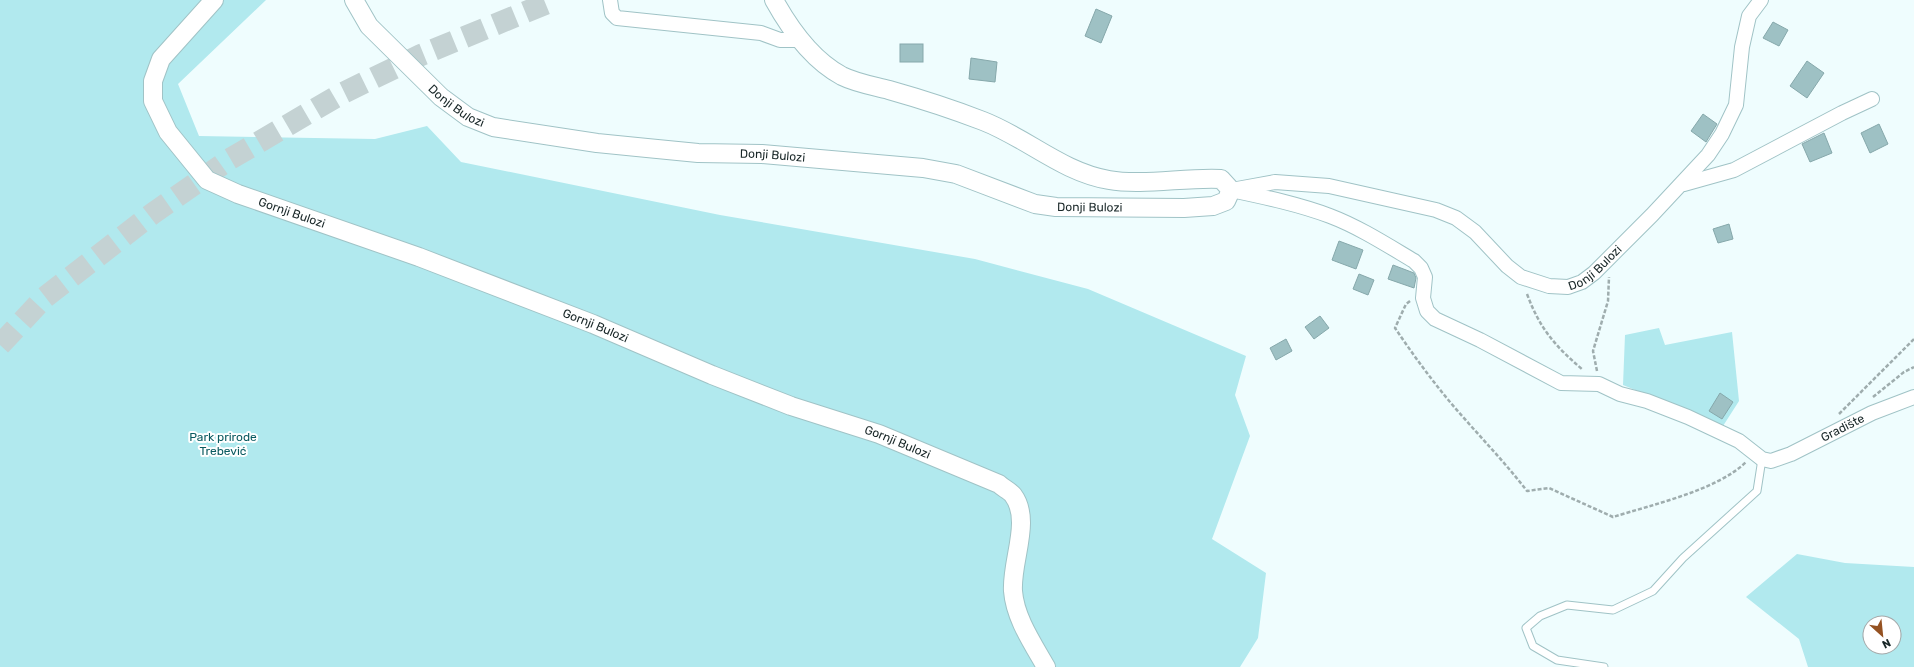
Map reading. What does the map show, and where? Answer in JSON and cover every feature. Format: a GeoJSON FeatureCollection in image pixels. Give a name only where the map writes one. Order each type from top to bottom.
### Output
{"type":"FeatureCollection","features":[{"type":"Feature","properties":{"kind":"street","name":"Gornji Bulozi"},"geometry":{"type":"LineString","coordinates":[[214,0],[202,15],[183,32],[161,59],[153,81],[153,100],[168,132],[207,180],[238,194],[419,257],[593,324],[712,375],[784,403],[879,434],[999,484],[1013,494],[1021,508],[1022,522],[1013,569],[1013,592],[1020,620],[1046,667]]}},
{"type":"Feature","properties":{"kind":"street","name":"Donji Bulozi"},"geometry":{"type":"LineString","coordinates":[[354,0],[369,26],[436,92],[468,117],[493,127],[647,148],[698,153],[762,154],[923,168],[956,174],[1029,202],[1056,207],[1184,208],[1213,206],[1226,201],[1231,190],[1275,182],[1329,186],[1436,210],[1456,218],[1475,232],[1503,262],[1521,276],[1549,286],[1568,287],[1588,277],[1681,185],[1708,155],[1722,134],[1736,105],[1744,39],[1749,16],[1762,0]]}},
{"type":"Feature","properties":{"kind":"street"},"geometry":{"type":"LineString","coordinates":[[610,0],[609,4],[612,13],[617,18],[761,34],[780,40],[801,40]]}},
{"type":"Feature","properties":{"kind":"street"},"geometry":{"type":"LineString","coordinates":[[774,0],[801,40],[826,65],[843,76],[942,105],[986,122],[1054,160],[1088,175],[1125,182],[1201,178],[1221,179],[1231,190],[1302,207],[1329,216],[1350,225],[1414,261],[1421,268],[1425,277],[1423,298],[1427,311],[1435,318],[1480,340],[1560,383],[1599,384],[1620,394],[1647,401],[1688,417],[1739,441],[1762,458]]}},
{"type":"Feature","properties":{"kind":"street"},"geometry":{"type":"LineString","coordinates":[[1681,185],[1734,170],[1842,113],[1872,99]]}},
{"type":"Feature","properties":{"kind":"street","name":"Gradište"},"geometry":{"type":"LineString","coordinates":[[1762,458],[1817,442],[1891,405],[1914,397]]}},
{"type":"Feature","properties":{"kind":"lane"},"geometry":{"type":"LineString","coordinates":[[1604,667],[1557,660],[1533,646],[1526,628],[1540,616],[1567,605],[1612,610],[1653,591],[1683,558],[1757,491],[1762,458]]}},
{"type":"Feature","properties":{"kind":"path"},"geometry":{"type":"LineString","coordinates":[[1599,384],[1593,351],[1608,301],[1609,256]]}},
{"type":"Feature","properties":{"kind":"path"},"geometry":{"type":"LineString","coordinates":[[1521,276],[1531,304],[1543,330],[1564,354],[1599,384]]}},
{"type":"Feature","properties":{"kind":"path"},"geometry":{"type":"LineString","coordinates":[[1424,287],[1406,304],[1395,328],[1419,363],[1462,416],[1506,462],[1527,491],[1549,488],[1572,500],[1613,517],[1695,492],[1762,458]]}},
{"type":"Feature","properties":{"kind":"path"},"geometry":{"type":"LineString","coordinates":[[1837,416],[1914,339]]}},
{"type":"Feature","properties":{"kind":"path"},"geometry":{"type":"LineString","coordinates":[[1867,402],[1904,372],[1914,367]]}},
{"type":"Feature","properties":{"kind":"green space","name":"Park prirode Trebević"},"geometry":{"type":"Polygon","coordinates":[[[0,0],[266,0],[178,84],[199,136],[375,139],[427,126],[461,162],[720,215],[975,259],[1088,289],[1246,356],[1235,395],[1250,436],[1212,539],[1266,573],[1258,638],[1240,667],[0,667],[0,0]]]}},
{"type":"Feature","properties":{"kind":"green space"},"geometry":{"type":"Polygon","coordinates":[[[1659,328],[1665,345],[1732,332],[1739,401],[1723,426],[1623,385],[1625,335],[1659,328]]]}},
{"type":"Feature","properties":{"kind":"green space"},"geometry":{"type":"Polygon","coordinates":[[[1797,554],[1845,563],[1914,567],[1914,667],[1808,667],[1799,639],[1746,597],[1797,554]]]}},
{"type":"Feature","properties":{"kind":"building"},"geometry":{"type":"Polygon","coordinates":[[[1096,9],[1112,16],[1101,43],[1085,36],[1096,9]]]}},
{"type":"Feature","properties":{"kind":"building"},"geometry":{"type":"Polygon","coordinates":[[[1773,22],[1788,30],[1779,46],[1763,38],[1773,22]]]}},
{"type":"Feature","properties":{"kind":"building"},"geometry":{"type":"Polygon","coordinates":[[[900,44],[923,44],[923,62],[900,62],[900,44]]]}},
{"type":"Feature","properties":{"kind":"building"},"geometry":{"type":"Polygon","coordinates":[[[971,58],[997,62],[995,82],[969,79],[971,58]]]}},
{"type":"Feature","properties":{"kind":"building"},"geometry":{"type":"Polygon","coordinates":[[[1807,61],[1824,73],[1807,98],[1790,86],[1807,61]]]}},
{"type":"Feature","properties":{"kind":"building"},"geometry":{"type":"Polygon","coordinates":[[[1703,114],[1717,124],[1706,142],[1691,131],[1703,114]]]}},
{"type":"Feature","properties":{"kind":"building"},"geometry":{"type":"Polygon","coordinates":[[[1879,124],[1888,144],[1870,153],[1861,133],[1879,124]]]}},
{"type":"Feature","properties":{"kind":"building"},"geometry":{"type":"Polygon","coordinates":[[[1824,133],[1832,153],[1810,162],[1802,144],[1824,133]]]}},
{"type":"Feature","properties":{"kind":"building"},"geometry":{"type":"Polygon","coordinates":[[[1729,224],[1733,239],[1718,243],[1713,229],[1729,224]]]}},
{"type":"Feature","properties":{"kind":"building"},"geometry":{"type":"Polygon","coordinates":[[[1339,241],[1363,250],[1356,269],[1332,260],[1339,241]]]}},
{"type":"Feature","properties":{"kind":"building"},"geometry":{"type":"Polygon","coordinates":[[[1393,265],[1414,273],[1416,278],[1414,288],[1388,279],[1393,265]]]}},
{"type":"Feature","properties":{"kind":"building"},"geometry":{"type":"Polygon","coordinates":[[[1359,274],[1374,280],[1368,295],[1353,289],[1359,274]]]}},
{"type":"Feature","properties":{"kind":"building"},"geometry":{"type":"Polygon","coordinates":[[[1320,316],[1329,328],[1314,339],[1305,327],[1320,316]]]}},
{"type":"Feature","properties":{"kind":"building"},"geometry":{"type":"Polygon","coordinates":[[[1286,339],[1292,351],[1276,360],[1270,348],[1286,339]]]}},
{"type":"Feature","properties":{"kind":"building"},"geometry":{"type":"Polygon","coordinates":[[[1720,393],[1733,402],[1722,419],[1709,411],[1720,393]]]}},
{"type":"Feature","properties":{"kind":"tunnel"},"geometry":{"type":"LineString","coordinates":[[0,345],[44,298],[152,214],[230,159],[341,94],[421,55],[555,0]]}}]}
